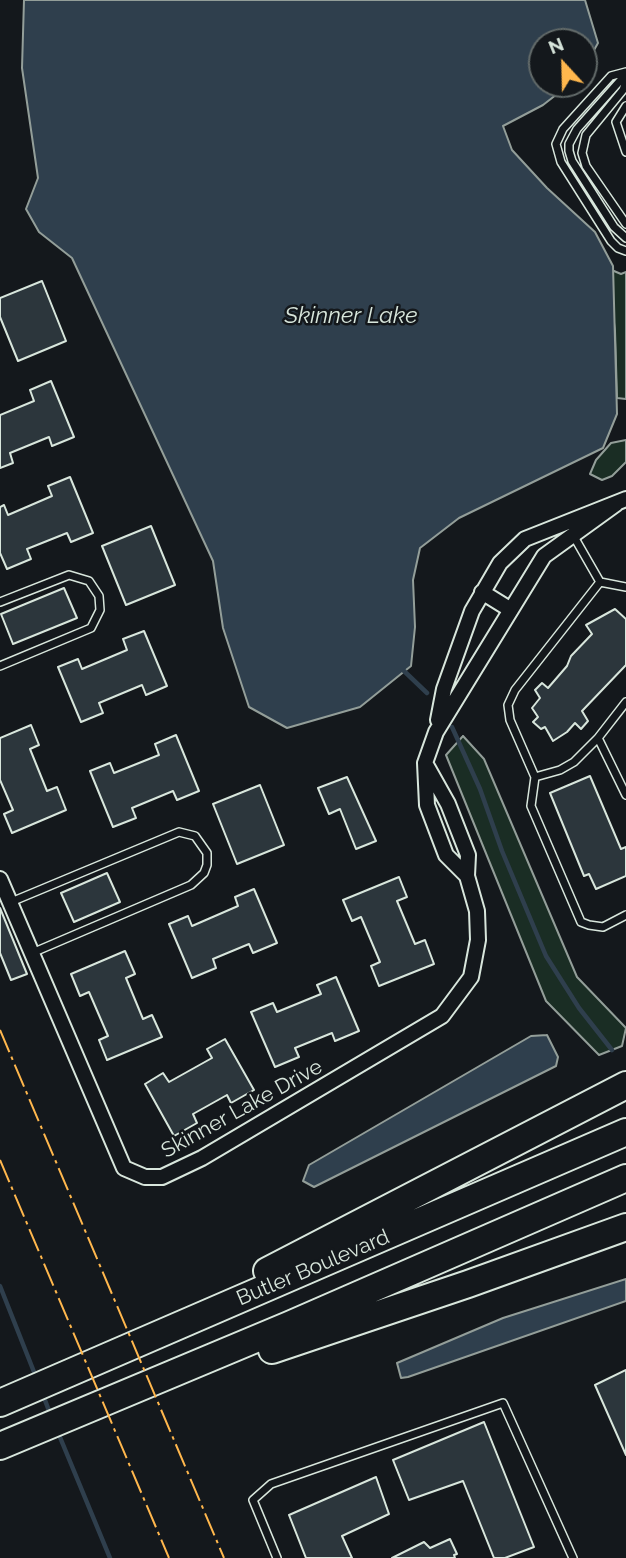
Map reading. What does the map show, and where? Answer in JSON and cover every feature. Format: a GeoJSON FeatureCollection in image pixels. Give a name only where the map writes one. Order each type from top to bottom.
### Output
{"type":"FeatureCollection","features":[{"type":"Feature","properties":{"kind":"highway"},"geometry":{"type":"LineString","coordinates":[[76,1370],[626,1085]]}},
{"type":"Feature","properties":{"kind":"highway","name":"Butler Boulevard"},"geometry":{"type":"LineString","coordinates":[[0,1403],[626,1132]]}},
{"type":"Feature","properties":{"kind":"highway","name":"Butler Boulevard"},"geometry":{"type":"LineString","coordinates":[[0,1446],[94,1409],[626,1178]]}},
{"type":"Feature","properties":{"kind":"highway"},"geometry":{"type":"LineString","coordinates":[[94,1409],[468,1284],[626,1227]]}},
{"type":"Feature","properties":{"kind":"street","name":"Skinner Lake Drive"},"geometry":{"type":"LineString","coordinates":[[436,732],[544,556],[621,502]]}},
{"type":"Feature","properties":{"kind":"street","name":"Skinner Lake Drive"},"geometry":{"type":"LineString","coordinates":[[467,876],[446,855],[437,832],[427,805],[425,763],[436,732],[444,689],[472,611],[500,563],[525,539],[621,502]]}},
{"type":"Feature","properties":{"kind":"street"},"geometry":{"type":"LineString","coordinates":[[482,592],[511,610]]}},
{"type":"Feature","properties":{"kind":"street","name":"Skinner Lake Drive"},"geometry":{"type":"LineString","coordinates":[[0,879],[124,1167],[145,1177],[162,1177],[202,1158],[442,1016],[471,978],[478,940],[477,911],[467,876],[468,855],[448,804],[425,763]]}},
{"type":"Feature","properties":{"kind":"lane"},"geometry":{"type":"LineString","coordinates":[[626,73],[577,129],[569,144],[572,161],[614,227],[626,238]]}},
{"type":"Feature","properties":{"kind":"lane"},"geometry":{"type":"LineString","coordinates":[[626,73],[611,76],[563,129],[556,144],[561,162],[611,241],[626,251]]}},
{"type":"Feature","properties":{"kind":"lane"},"geometry":{"type":"LineString","coordinates":[[626,82],[624,90],[586,135],[582,153],[586,166],[626,224]]}},
{"type":"Feature","properties":{"kind":"lane"},"geometry":{"type":"LineString","coordinates":[[626,106],[616,122],[626,152]]}},
{"type":"Feature","properties":{"kind":"lane"},"geometry":{"type":"LineString","coordinates":[[573,535],[600,582],[626,587]]}},
{"type":"Feature","properties":{"kind":"lane"},"geometry":{"type":"LineString","coordinates":[[0,602],[69,575],[89,581],[97,591],[100,601],[97,620],[91,628],[0,666]]}},
{"type":"Feature","properties":{"kind":"lane"},"geometry":{"type":"LineString","coordinates":[[600,582],[515,690],[508,705],[510,720],[535,777],[531,806],[581,922],[589,926],[603,927],[626,915]]}},
{"type":"Feature","properties":{"kind":"lane"},"geometry":{"type":"LineString","coordinates":[[535,777],[560,770],[574,762],[598,738],[626,702]]}},
{"type":"Feature","properties":{"kind":"lane"},"geometry":{"type":"LineString","coordinates":[[598,738],[626,795]]}},
{"type":"Feature","properties":{"kind":"lane"},"geometry":{"type":"LineString","coordinates":[[10,903],[179,832],[195,836],[207,853],[204,873],[191,885],[32,953]]}},
{"type":"Feature","properties":{"kind":"lane"},"geometry":{"type":"LineString","coordinates":[[277,1558],[253,1500],[271,1484],[503,1403],[573,1558]]}},
{"type":"Feature","properties":{"kind":"green space"},"geometry":{"type":"Polygon","coordinates":[[[607,268],[621,274],[626,272],[626,399],[617,398],[615,331],[607,268]]]}},
{"type":"Feature","properties":{"kind":"green space"},"geometry":{"type":"Polygon","coordinates":[[[626,440],[626,462],[612,476],[602,480],[590,474],[596,460],[611,443],[626,440]]]}},
{"type":"Feature","properties":{"kind":"green space"},"geometry":{"type":"Polygon","coordinates":[[[463,736],[484,759],[577,977],[626,1028],[622,1046],[599,1055],[546,1001],[446,755],[463,736]]]}},
{"type":"Feature","properties":{"kind":"water","name":"Skinner Lake"},"geometry":{"type":"Polygon","coordinates":[[[24,0],[585,0],[593,28],[528,28],[528,98],[552,98],[503,126],[512,150],[547,188],[595,232],[613,266],[617,414],[603,448],[459,518],[420,548],[413,580],[415,627],[411,666],[360,707],[287,728],[249,707],[223,628],[213,561],[72,258],[39,232],[26,209],[38,178],[22,68],[24,0]]]}},
{"type":"Feature","properties":{"kind":"water"},"geometry":{"type":"Polygon","coordinates":[[[547,1035],[558,1057],[556,1066],[314,1187],[303,1181],[309,1165],[531,1036],[547,1035]]]}},
{"type":"Feature","properties":{"kind":"water"},"geometry":{"type":"Polygon","coordinates":[[[626,1279],[626,1301],[401,1378],[397,1363],[503,1318],[626,1279]]]}},
{"type":"Feature","properties":{"kind":"building"},"geometry":{"type":"Polygon","coordinates":[[[42,281],[66,341],[18,361],[0,317],[0,298],[42,281]]]}},
{"type":"Feature","properties":{"kind":"building"},"geometry":{"type":"Polygon","coordinates":[[[51,381],[74,437],[52,446],[49,437],[10,453],[13,463],[0,468],[0,415],[34,401],[30,390],[51,381]]]}},
{"type":"Feature","properties":{"kind":"building"},"geometry":{"type":"Polygon","coordinates":[[[70,477],[93,533],[71,542],[67,533],[27,549],[31,559],[7,569],[0,553],[0,507],[4,505],[8,515],[52,496],[48,486],[70,477]]]}},
{"type":"Feature","properties":{"kind":"building"},"geometry":{"type":"Polygon","coordinates":[[[151,526],[175,585],[126,605],[102,546],[151,526]]]}},
{"type":"Feature","properties":{"kind":"building"},"geometry":{"type":"Polygon","coordinates":[[[64,588],[77,618],[13,644],[1,614],[64,588]]]}},
{"type":"Feature","properties":{"kind":"building"},"geometry":{"type":"Polygon","coordinates":[[[615,609],[626,619],[626,665],[582,711],[588,721],[581,729],[575,723],[553,741],[545,727],[541,729],[533,722],[538,717],[532,708],[540,698],[535,690],[542,683],[548,688],[567,666],[571,656],[592,634],[586,625],[615,609]]]}},
{"type":"Feature","properties":{"kind":"building"},"geometry":{"type":"Polygon","coordinates":[[[144,631],[167,686],[146,695],[142,685],[99,703],[103,713],[81,722],[58,667],[78,659],[82,669],[127,650],[123,639],[144,631]]]}},
{"type":"Feature","properties":{"kind":"building"},"geometry":{"type":"Polygon","coordinates":[[[31,725],[39,745],[30,749],[47,791],[57,787],[66,810],[12,833],[4,814],[13,810],[0,780],[0,738],[31,725]]]}},
{"type":"Feature","properties":{"kind":"building"},"geometry":{"type":"Polygon","coordinates":[[[176,735],[199,791],[177,800],[173,791],[132,808],[136,818],[113,827],[90,771],[110,763],[114,773],[159,755],[155,744],[176,735]]]}},
{"type":"Feature","properties":{"kind":"building"},"geometry":{"type":"Polygon","coordinates":[[[590,776],[621,849],[626,847],[626,876],[596,889],[589,874],[584,876],[550,793],[590,776]]]}},
{"type":"Feature","properties":{"kind":"building"},"geometry":{"type":"Polygon","coordinates":[[[347,777],[376,841],[356,849],[340,809],[329,814],[318,788],[347,777]]]}},
{"type":"Feature","properties":{"kind":"building"},"geometry":{"type":"Polygon","coordinates":[[[260,785],[284,845],[237,864],[213,804],[260,785]]]}},
{"type":"Feature","properties":{"kind":"building"},"geometry":{"type":"Polygon","coordinates":[[[107,873],[120,902],[74,922],[61,893],[107,873]]]}},
{"type":"Feature","properties":{"kind":"building"},"geometry":{"type":"Polygon","coordinates":[[[399,877],[407,897],[397,901],[415,944],[425,940],[434,964],[379,986],[371,966],[380,962],[361,917],[352,921],[343,900],[399,877]]]}},
{"type":"Feature","properties":{"kind":"building"},"geometry":{"type":"Polygon","coordinates":[[[254,889],[277,943],[253,953],[249,944],[213,959],[216,968],[192,978],[169,924],[188,916],[192,926],[238,906],[235,897],[254,889]]]}},
{"type":"Feature","properties":{"kind":"building"},"geometry":{"type":"Polygon","coordinates":[[[0,908],[27,974],[11,980],[0,953],[0,908]]]}},
{"type":"Feature","properties":{"kind":"building"},"geometry":{"type":"Polygon","coordinates":[[[125,951],[135,974],[126,978],[143,1019],[152,1015],[162,1037],[107,1060],[99,1040],[108,1036],[89,992],[80,996],[71,974],[125,951]]]}},
{"type":"Feature","properties":{"kind":"building"},"geometry":{"type":"Polygon","coordinates":[[[336,977],[359,1031],[335,1041],[332,1033],[295,1048],[299,1057],[275,1067],[251,1012],[273,1003],[277,1012],[321,994],[317,985],[336,977]]]}},
{"type":"Feature","properties":{"kind":"building"},"geometry":{"type":"Polygon","coordinates":[[[225,1039],[254,1090],[231,1103],[227,1095],[193,1114],[197,1123],[174,1136],[145,1084],[163,1073],[169,1082],[212,1058],[207,1049],[225,1039]]]}},
{"type":"Feature","properties":{"kind":"building"},"geometry":{"type":"Polygon","coordinates":[[[626,1370],[626,1455],[595,1385],[626,1370]]]}},
{"type":"Feature","properties":{"kind":"building"},"geometry":{"type":"Polygon","coordinates":[[[484,1422],[534,1547],[505,1558],[494,1558],[463,1481],[409,1500],[393,1460],[484,1422]]]}},
{"type":"Feature","properties":{"kind":"building"},"geometry":{"type":"Polygon","coordinates":[[[376,1477],[389,1514],[342,1536],[352,1558],[306,1558],[289,1515],[376,1477]]]}},
{"type":"Feature","properties":{"kind":"building"},"geometry":{"type":"Polygon","coordinates":[[[450,1539],[457,1554],[454,1555],[455,1558],[392,1558],[424,1542],[430,1548],[450,1539]]]}},
{"type":"Feature","properties":{"kind":"waterway"},"geometry":{"type":"LineString","coordinates":[[404,671],[427,693]]}},
{"type":"Feature","properties":{"kind":"waterway"},"geometry":{"type":"LineString","coordinates":[[452,727],[480,789],[502,851],[546,956],[579,1008],[612,1050]]}},
{"type":"Feature","properties":{"kind":"waterway"},"geometry":{"type":"LineString","coordinates":[[0,1286],[36,1377]]}},
{"type":"Feature","properties":{"kind":"waterway"},"geometry":{"type":"LineString","coordinates":[[43,1395],[51,1416]]}},
{"type":"Feature","properties":{"kind":"waterway"},"geometry":{"type":"LineString","coordinates":[[57,1430],[110,1558]]}},
{"type":"Feature","properties":{"kind":"power"},"geometry":{"type":"LineString","coordinates":[[0,1030],[224,1558]]}},
{"type":"Feature","properties":{"kind":"power"},"geometry":{"type":"LineString","coordinates":[[0,1160],[169,1558]]}}]}
